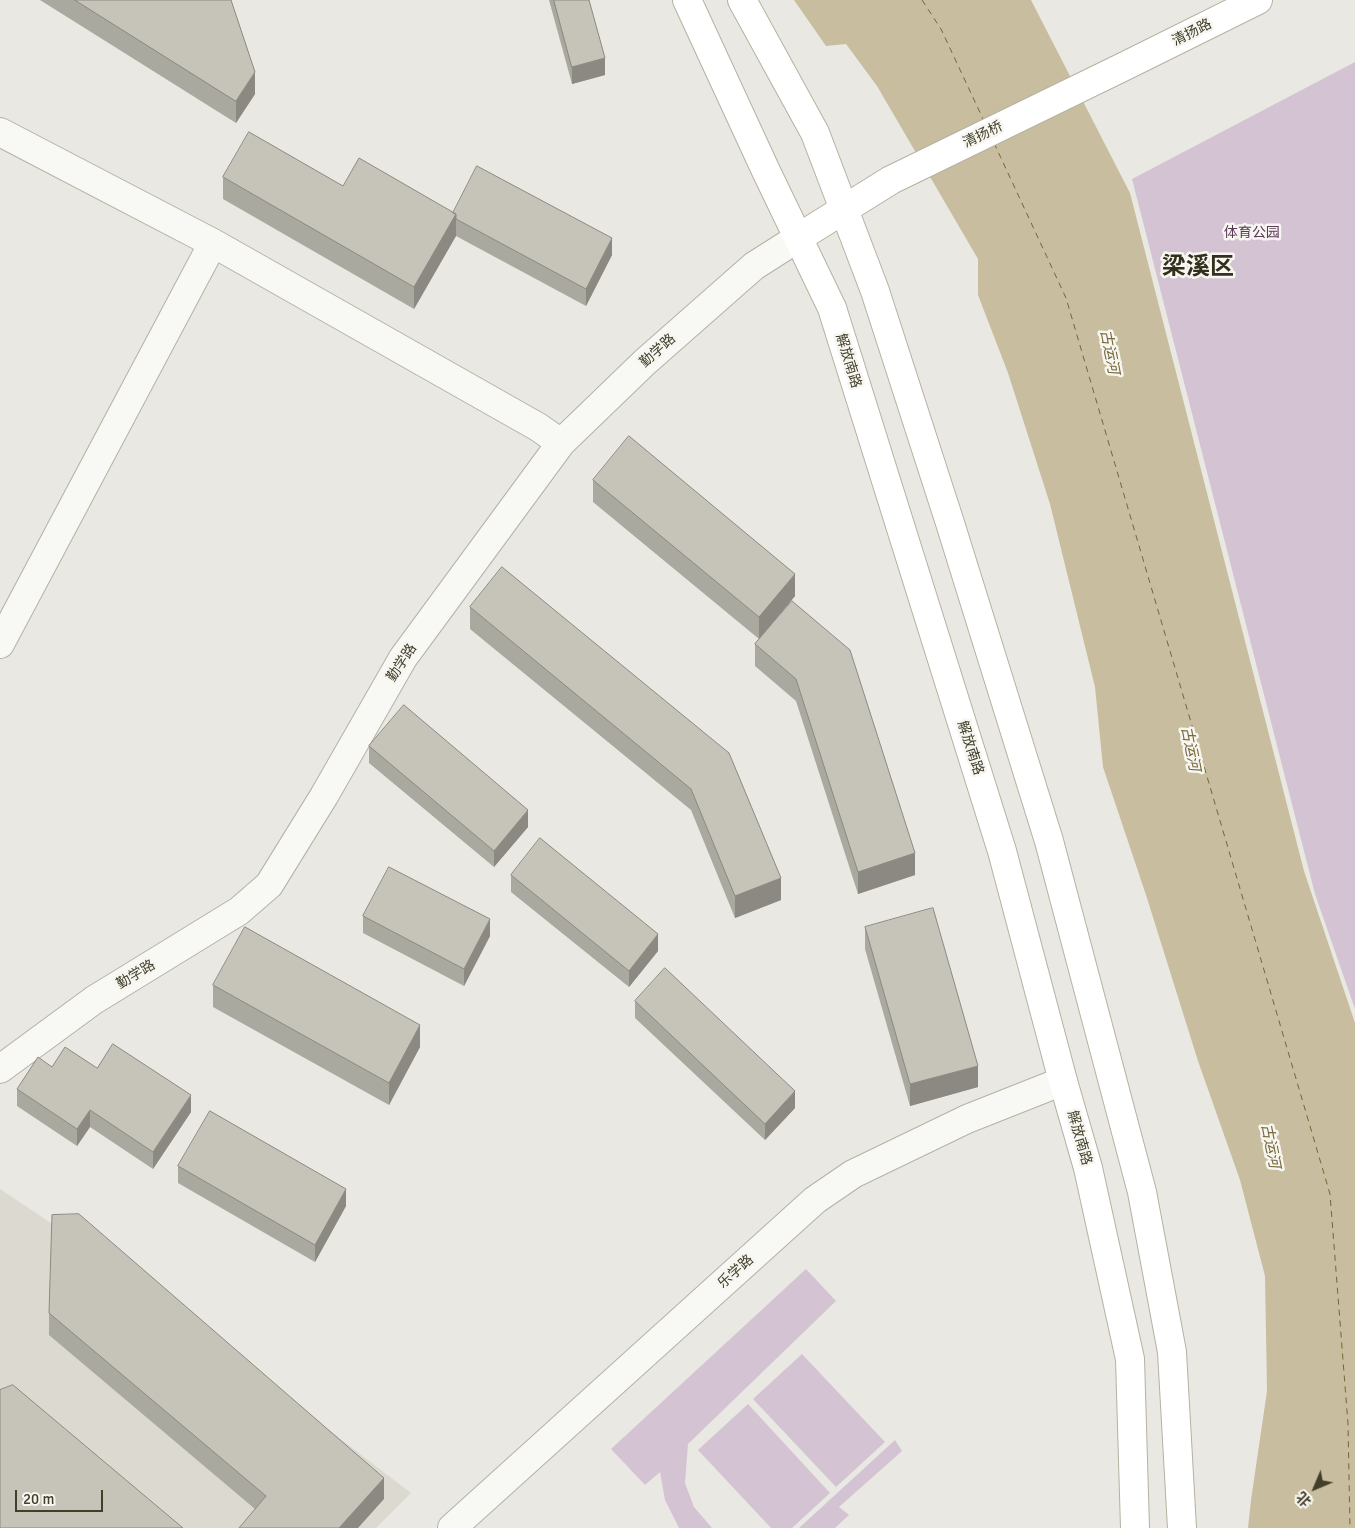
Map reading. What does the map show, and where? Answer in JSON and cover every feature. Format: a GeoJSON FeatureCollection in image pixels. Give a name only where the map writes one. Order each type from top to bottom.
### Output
{"type":"FeatureCollection","features":[{"type":"Feature","properties":{"kind":"main road","name":"解放南路"},"geometry":{"type":"LineString","coordinates":[[687,0],[832,308],[1002,851],[1088,1168],[1130,1359],[1135,1528]]}},
{"type":"Feature","properties":{"kind":"main road"},"geometry":{"type":"LineString","coordinates":[[742,0],[815,133],[875,291],[948,514],[1049,841],[1142,1192],[1172,1352],[1182,1528]]}},
{"type":"Feature","properties":{"kind":"main road","name":"清扬路"},"geometry":{"type":"LineString","coordinates":[[1126,66],[1258,0]]}},
{"type":"Feature","properties":{"kind":"main road","name":"清扬桥"},"geometry":{"type":"LineString","coordinates":[[798,238],[891,180],[1126,66]]}},
{"type":"Feature","properties":{"kind":"street"},"geometry":{"type":"LineString","coordinates":[[0,132],[213,243],[538,427],[561,443]]}},
{"type":"Feature","properties":{"kind":"street","name":"勤学路"},"geometry":{"type":"LineString","coordinates":[[0,1069],[94,1000],[239,911],[269,885],[324,796],[403,658],[561,443],[646,362],[754,266],[798,238]]}},
{"type":"Feature","properties":{"kind":"street"},"geometry":{"type":"LineString","coordinates":[[0,644],[213,243]]}},
{"type":"Feature","properties":{"kind":"street","name":"乐学路"},"geometry":{"type":"LineString","coordinates":[[452,1528],[815,1200],[853,1174],[967,1119],[1063,1081]]}},
{"type":"Feature","properties":{"kind":"shaded area"},"geometry":{"type":"Polygon","coordinates":[[[0,1189],[111,1263],[411,1493],[376,1528],[0,1528],[0,1189]]]}},
{"type":"Feature","properties":{"kind":"green space","name":"体育公园"},"geometry":{"type":"Polygon","coordinates":[[[1355,62],[1355,1009],[1315,894],[1132,179],[1355,62]]]}},
{"type":"Feature","properties":{"kind":"green space"},"geometry":{"type":"Polygon","coordinates":[[[806,1269],[836,1301],[688,1444],[685,1483],[694,1507],[712,1528],[679,1528],[665,1500],[660,1472],[645,1485],[611,1449],[806,1269]]]}},
{"type":"Feature","properties":{"kind":"green space"},"geometry":{"type":"Polygon","coordinates":[[[802,1354],[885,1442],[836,1487],[753,1399],[802,1354]]]}},
{"type":"Feature","properties":{"kind":"green space"},"geometry":{"type":"Polygon","coordinates":[[[748,1404],[830,1493],[792,1528],[771,1528],[698,1450],[748,1404]]]}},
{"type":"Feature","properties":{"kind":"green space"},"geometry":{"type":"Polygon","coordinates":[[[895,1440],[902,1451],[839,1507],[849,1515],[835,1528],[799,1528],[895,1440]]]}},
{"type":"Feature","properties":{"kind":"water","name":"古运河"},"geometry":{"type":"Polygon","coordinates":[[[794,0],[1031,0],[1130,193],[1304,871],[1355,1023],[1355,1528],[1248,1528],[1267,1391],[1265,1276],[1240,1180],[1198,1061],[1146,895],[1103,767],[1095,687],[1050,504],[1008,373],[978,295],[978,259],[877,86],[846,44],[826,46],[794,0]]]}},
{"type":"Feature","properties":{"kind":"building"},"geometry":{"type":"Polygon","coordinates":[[[75,0],[231,0],[255,72],[236,101],[75,0]]]}},
{"type":"Feature","properties":{"kind":"building"},"geometry":{"type":"Polygon","coordinates":[[[554,0],[589,0],[605,58],[572,67],[554,0]]]}},
{"type":"Feature","properties":{"kind":"building"},"geometry":{"type":"Polygon","coordinates":[[[249,132],[343,186],[359,158],[456,214],[414,287],[223,177],[249,132]]]}},
{"type":"Feature","properties":{"kind":"building"},"geometry":{"type":"Polygon","coordinates":[[[477,166],[612,238],[586,289],[456,219],[456,214],[453,213],[477,166]]]}},
{"type":"Feature","properties":{"kind":"building"},"geometry":{"type":"Polygon","coordinates":[[[629,436],[795,574],[759,617],[593,480],[629,436]]]}},
{"type":"Feature","properties":{"kind":"building"},"geometry":{"type":"Polygon","coordinates":[[[502,567],[729,753],[781,878],[735,896],[691,789],[470,607],[502,567]]]}},
{"type":"Feature","properties":{"kind":"building"},"geometry":{"type":"Polygon","coordinates":[[[792,601],[850,650],[915,853],[858,872],[796,679],[755,644],[792,601]]]}},
{"type":"Feature","properties":{"kind":"building"},"geometry":{"type":"Polygon","coordinates":[[[404,705],[528,810],[494,851],[369,746],[404,705]]]}},
{"type":"Feature","properties":{"kind":"building"},"geometry":{"type":"Polygon","coordinates":[[[540,838],[658,934],[629,971],[511,875],[540,838]]]}},
{"type":"Feature","properties":{"kind":"building"},"geometry":{"type":"Polygon","coordinates":[[[389,867],[490,919],[464,969],[363,916],[389,867]]]}},
{"type":"Feature","properties":{"kind":"building"},"geometry":{"type":"Polygon","coordinates":[[[933,908],[978,1066],[910,1084],[865,927],[933,908]]]}},
{"type":"Feature","properties":{"kind":"building"},"geometry":{"type":"Polygon","coordinates":[[[245,927],[420,1025],[389,1083],[213,985],[245,927]]]}},
{"type":"Feature","properties":{"kind":"building"},"geometry":{"type":"Polygon","coordinates":[[[665,968],[795,1091],[765,1124],[635,1001],[665,968]]]}},
{"type":"Feature","properties":{"kind":"building"},"geometry":{"type":"Polygon","coordinates":[[[113,1044],[191,1095],[153,1152],[90,1110],[77,1129],[17,1089],[38,1057],[52,1067],[65,1047],[97,1068],[113,1044]]]}},
{"type":"Feature","properties":{"kind":"building"},"geometry":{"type":"Polygon","coordinates":[[[210,1111],[346,1189],[315,1245],[178,1166],[210,1111]]]}},
{"type":"Feature","properties":{"kind":"building"},"geometry":{"type":"Polygon","coordinates":[[[79,1214],[384,1478],[339,1528],[239,1528],[266,1496],[49,1313],[52,1215],[79,1214]]]}},
{"type":"Feature","properties":{"kind":"building"},"geometry":{"type":"Polygon","coordinates":[[[13,1385],[183,1528],[0,1528],[0,1390],[13,1385]]]}},
{"type":"Feature","properties":{"kind":"ferry route"},"geometry":{"type":"LineString","coordinates":[[922,0],[941,29],[983,119]]}},
{"type":"Feature","properties":{"kind":"ferry route"},"geometry":{"type":"LineString","coordinates":[[994,143],[1066,298],[1330,1194],[1348,1424],[1350,1528]]}},
{"type":"Feature","properties":{"kind":"district","name":"梁溪区"},"geometry":{"type":"Point","coordinates":[1198,268]}}]}
